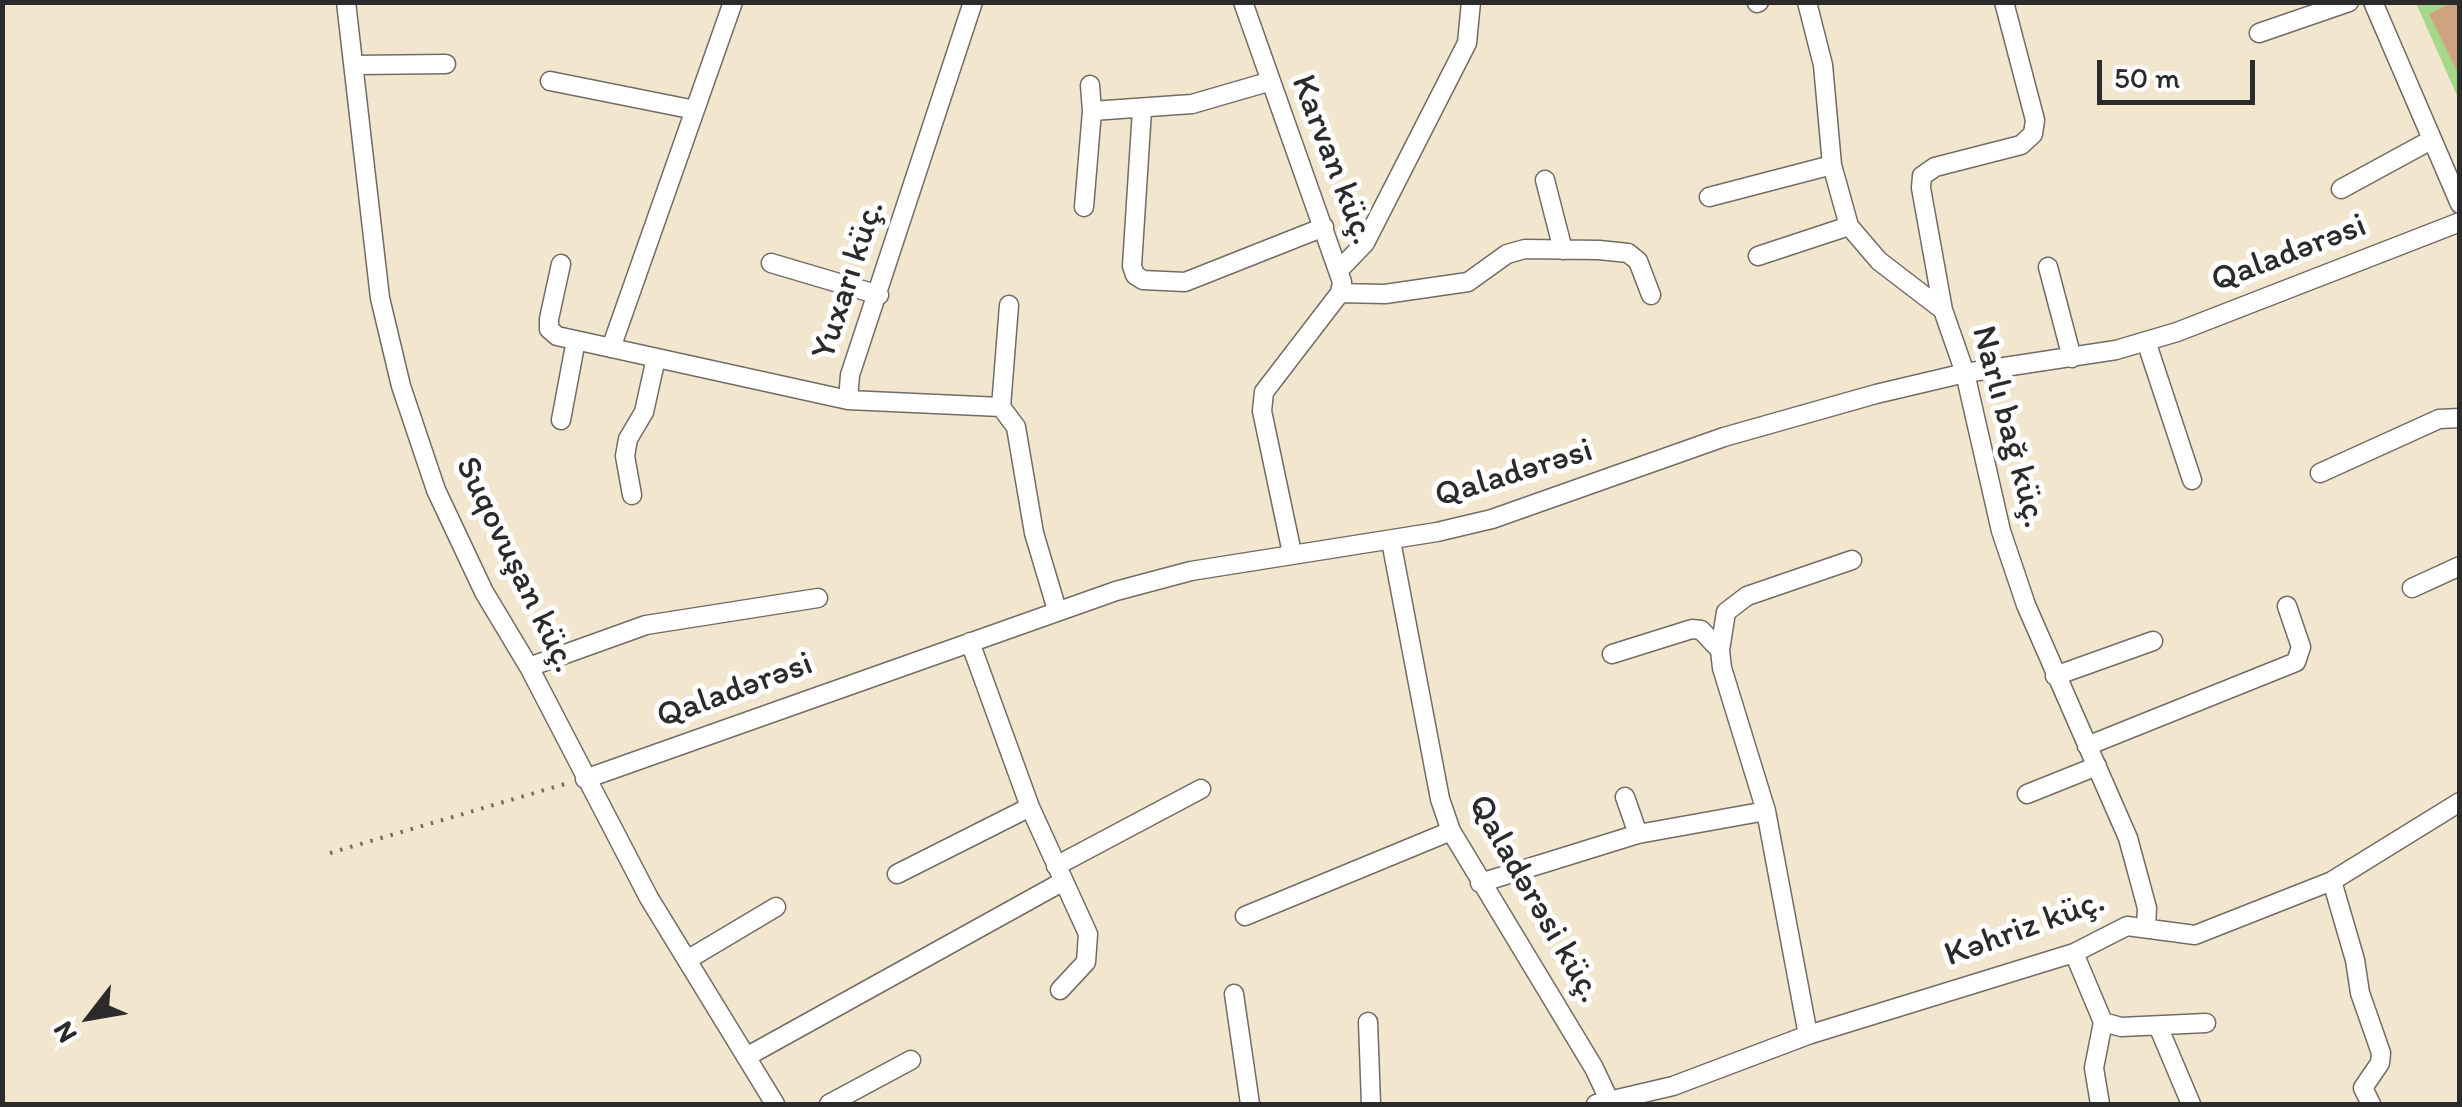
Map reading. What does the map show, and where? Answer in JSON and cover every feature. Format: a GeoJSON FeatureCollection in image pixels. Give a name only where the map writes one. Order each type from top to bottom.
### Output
{"type":"FeatureCollection","features":[{"type":"Feature","properties":{"kind":"street","name":"Suqovuşan küç."},"geometry":{"type":"LineString","coordinates":[[346,2],[380,298],[401,386],[436,490],[484,592],[529,667],[585,778],[687,960],[775,1104]]}},
{"type":"Feature","properties":{"kind":"street"},"geometry":{"type":"LineString","coordinates":[[611,348],[734,2]]}},
{"type":"Feature","properties":{"kind":"street","name":"Yuxarı küç."},"geometry":{"type":"LineString","coordinates":[[973,2],[850,375],[848,400],[1002,407]]}},
{"type":"Feature","properties":{"kind":"street","name":"Karvan küç."},"geometry":{"type":"LineString","coordinates":[[1243,2],[1268,82],[1339,270],[1340,293],[1264,392],[1262,410],[1292,553]]}},
{"type":"Feature","properties":{"kind":"street"},"geometry":{"type":"LineString","coordinates":[[1339,270],[1364,243],[1468,43],[1471,2]]}},
{"type":"Feature","properties":{"kind":"street"},"geometry":{"type":"LineString","coordinates":[[1807,2],[1823,65],[1832,165],[1849,226],[1879,262],[1943,310]]}},
{"type":"Feature","properties":{"kind":"street","name":"Narlı bağ küç."},"geometry":{"type":"LineString","coordinates":[[2004,2],[2035,120],[2034,134],[2021,145],[1935,167],[1922,176],[1943,310],[1966,372],[2000,530],[2056,676],[2128,838],[2147,908],[2146,927]]}},
{"type":"Feature","properties":{"kind":"street"},"geometry":{"type":"LineString","coordinates":[[2259,34],[2349,2]]}},
{"type":"Feature","properties":{"kind":"street"},"geometry":{"type":"LineString","coordinates":[[2372,2],[2460,204]]}},
{"type":"Feature","properties":{"kind":"street"},"geometry":{"type":"LineString","coordinates":[[356,65],[446,64]]}},
{"type":"Feature","properties":{"kind":"street"},"geometry":{"type":"LineString","coordinates":[[550,81],[695,110]]}},
{"type":"Feature","properties":{"kind":"street"},"geometry":{"type":"LineString","coordinates":[[1092,111],[1192,104],[1268,82]]}},
{"type":"Feature","properties":{"kind":"street"},"geometry":{"type":"LineString","coordinates":[[1084,207],[1092,111],[1090,85]]}},
{"type":"Feature","properties":{"kind":"street"},"geometry":{"type":"LineString","coordinates":[[1142,110],[1132,266],[1136,276],[1186,282],[1324,228]]}},
{"type":"Feature","properties":{"kind":"street"},"geometry":{"type":"LineString","coordinates":[[2341,189],[2431,140]]}},
{"type":"Feature","properties":{"kind":"street"},"geometry":{"type":"LineString","coordinates":[[1709,198],[1832,165]]}},
{"type":"Feature","properties":{"kind":"street"},"geometry":{"type":"LineString","coordinates":[[1545,180],[1563,250]]}},
{"type":"Feature","properties":{"kind":"street","name":"Qaladərəsi"},"geometry":{"type":"LineString","coordinates":[[585,778],[1057,610],[1191,571],[1390,540],[1492,518],[1724,438],[1966,372],[2072,358],[2146,342],[2460,222]]}},
{"type":"Feature","properties":{"kind":"street"},"geometry":{"type":"LineString","coordinates":[[1758,256],[1849,226]]}},
{"type":"Feature","properties":{"kind":"street"},"geometry":{"type":"LineString","coordinates":[[1340,293],[1386,294],[1468,282],[1507,254],[1563,250],[1628,253],[1638,261],[1651,294]]}},
{"type":"Feature","properties":{"kind":"street"},"geometry":{"type":"LineString","coordinates":[[771,263],[879,294]]}},
{"type":"Feature","properties":{"kind":"street"},"geometry":{"type":"LineString","coordinates":[[562,264],[549,328],[557,336],[848,400]]}},
{"type":"Feature","properties":{"kind":"street"},"geometry":{"type":"LineString","coordinates":[[2048,267],[2072,358]]}},
{"type":"Feature","properties":{"kind":"street"},"geometry":{"type":"LineString","coordinates":[[1009,305],[1002,407],[1016,428],[1034,533],[1057,610]]}},
{"type":"Feature","properties":{"kind":"street"},"geometry":{"type":"LineString","coordinates":[[560,420],[576,340]]}},
{"type":"Feature","properties":{"kind":"street"},"geometry":{"type":"LineString","coordinates":[[2146,342],[2192,480]]}},
{"type":"Feature","properties":{"kind":"street"},"geometry":{"type":"LineString","coordinates":[[632,494],[625,456],[628,439],[644,412],[656,358]]}},
{"type":"Feature","properties":{"kind":"street"},"geometry":{"type":"LineString","coordinates":[[2320,473],[2439,420],[2460,418]]}},
{"type":"Feature","properties":{"kind":"street","name":"Qaladərəsi küç."},"geometry":{"type":"LineString","coordinates":[[1390,540],[1440,799],[1452,831],[1606,1104]]}},
{"type":"Feature","properties":{"kind":"street"},"geometry":{"type":"LineString","coordinates":[[1808,1035],[1766,811],[1720,650],[1726,612],[1734,602],[1852,560]]}},
{"type":"Feature","properties":{"kind":"street"},"geometry":{"type":"LineString","coordinates":[[2412,588],[2460,566]]}},
{"type":"Feature","properties":{"kind":"street"},"geometry":{"type":"LineString","coordinates":[[529,667],[646,625],[818,598]]}},
{"type":"Feature","properties":{"kind":"street"},"geometry":{"type":"LineString","coordinates":[[2088,746],[2296,662],[2301,647],[2287,606]]}},
{"type":"Feature","properties":{"kind":"street"},"geometry":{"type":"LineString","coordinates":[[1612,654],[1692,630],[1701,630],[1720,650]]}},
{"type":"Feature","properties":{"kind":"street"},"geometry":{"type":"LineString","coordinates":[[2056,676],[2153,641]]}},
{"type":"Feature","properties":{"kind":"street"},"geometry":{"type":"LineString","coordinates":[[970,642],[1030,807],[1088,934],[1090,950],[1060,990]]}},
{"type":"Feature","properties":{"kind":"street"},"geometry":{"type":"LineString","coordinates":[[2027,794],[2097,766]]}},
{"type":"Feature","properties":{"kind":"street"},"geometry":{"type":"LineString","coordinates":[[746,1056],[1201,788]]}},
{"type":"Feature","properties":{"kind":"street"},"geometry":{"type":"LineString","coordinates":[[1625,797],[1638,834]]}},
{"type":"Feature","properties":{"kind":"street","name":"Kəhriz küç."},"geometry":{"type":"LineString","coordinates":[[1606,1104],[1674,1086],[1808,1035],[2074,953],[2127,926],[2195,935],[2332,881],[2460,802]]}},
{"type":"Feature","properties":{"kind":"street"},"geometry":{"type":"LineString","coordinates":[[897,874],[1030,807]]}},
{"type":"Feature","properties":{"kind":"street"},"geometry":{"type":"LineString","coordinates":[[1480,883],[1556,856],[1638,834],[1766,811]]}},
{"type":"Feature","properties":{"kind":"street"},"geometry":{"type":"LineString","coordinates":[[1245,916],[1452,831]]}},
{"type":"Feature","properties":{"kind":"street"},"geometry":{"type":"LineString","coordinates":[[2332,881],[2360,994],[2381,1052],[2380,1063],[2363,1088],[2370,1104]]}},
{"type":"Feature","properties":{"kind":"street"},"geometry":{"type":"LineString","coordinates":[[687,960],[776,907]]}},
{"type":"Feature","properties":{"kind":"street"},"geometry":{"type":"LineString","coordinates":[[2074,953],[2104,1022],[2094,1068],[2100,1104]]}},
{"type":"Feature","properties":{"kind":"street"},"geometry":{"type":"LineString","coordinates":[[1234,994],[1250,1104]]}},
{"type":"Feature","properties":{"kind":"street"},"geometry":{"type":"LineString","coordinates":[[1368,1022],[1372,1104]]}},
{"type":"Feature","properties":{"kind":"street"},"geometry":{"type":"LineString","coordinates":[[2104,1022],[2158,1026],[2206,1023]]}},
{"type":"Feature","properties":{"kind":"street"},"geometry":{"type":"LineString","coordinates":[[2158,1026],[2191,1104]]}},
{"type":"Feature","properties":{"kind":"street"},"geometry":{"type":"LineString","coordinates":[[829,1104],[911,1060]]}},
{"type":"Feature","properties":{"kind":"path"},"geometry":{"type":"LineString","coordinates":[[330,853],[585,778]]}},
{"type":"Feature","properties":{"kind":"green space"},"geometry":{"type":"Polygon","coordinates":[[[2416,3],[2459,3],[2459,100],[2416,3]]]}},
{"type":"Feature","properties":{"kind":"building"},"geometry":{"type":"Polygon","coordinates":[[[2460,2],[2460,77],[2429,14],[2460,2]]]}}]}
